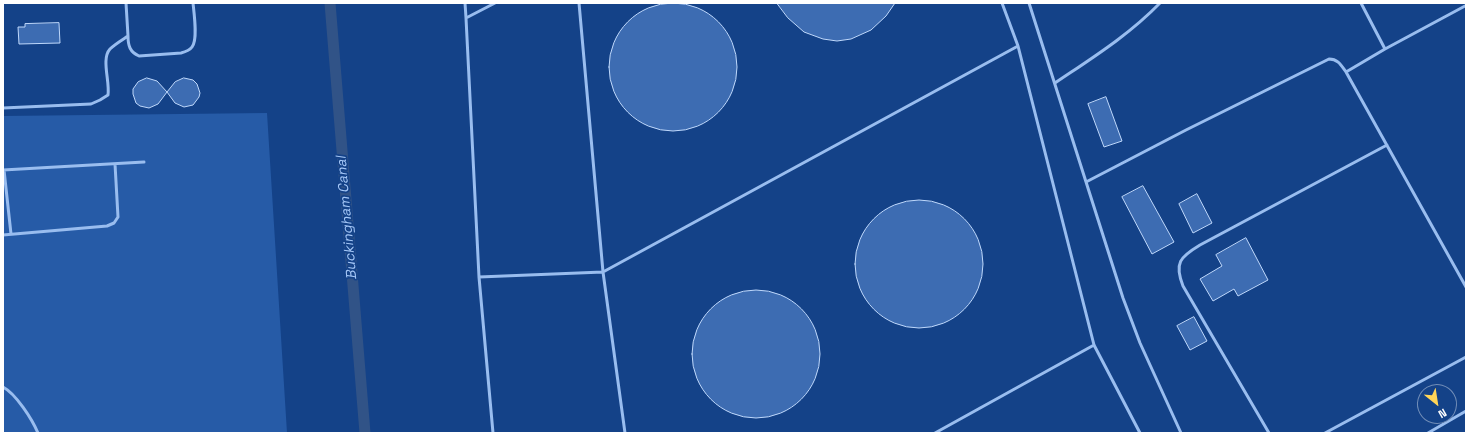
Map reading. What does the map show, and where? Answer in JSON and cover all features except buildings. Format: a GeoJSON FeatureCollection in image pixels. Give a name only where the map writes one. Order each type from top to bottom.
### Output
{"type":"FeatureCollection","features":[{"type":"Feature","properties":{"kind":"lane"},"geometry":{"type":"LineString","coordinates":[[126,3],[128,45],[131,51],[139,56],[182,53],[192,48],[195,42],[193,3]]}},
{"type":"Feature","properties":{"kind":"lane"},"geometry":{"type":"LineString","coordinates":[[465,3],[479,277],[493,433]]}},
{"type":"Feature","properties":{"kind":"lane"},"geometry":{"type":"LineString","coordinates":[[466,18],[495,3]]}},
{"type":"Feature","properties":{"kind":"lane"},"geometry":{"type":"LineString","coordinates":[[578,3],[603,272],[625,433]]}},
{"type":"Feature","properties":{"kind":"lane"},"geometry":{"type":"LineString","coordinates":[[1002,3],[1018,46],[1094,345],[1140,433]]}},
{"type":"Feature","properties":{"kind":"lane"},"geometry":{"type":"LineString","coordinates":[[1029,3],[1128,313],[1181,433]]}},
{"type":"Feature","properties":{"kind":"lane"},"geometry":{"type":"LineString","coordinates":[[1055,83],[1121,38],[1147,17],[1160,3]]}},
{"type":"Feature","properties":{"kind":"lane"},"geometry":{"type":"LineString","coordinates":[[1361,3],[1385,49]]}},
{"type":"Feature","properties":{"kind":"lane"},"geometry":{"type":"LineString","coordinates":[[1346,72],[1465,6]]}},
{"type":"Feature","properties":{"kind":"lane"},"geometry":{"type":"LineString","coordinates":[[3,108],[91,104],[100,100],[108,95],[109,87],[105,61],[106,55],[128,36]]}},
{"type":"Feature","properties":{"kind":"lane"},"geometry":{"type":"LineString","coordinates":[[479,277],[603,272],[1018,46]]}},
{"type":"Feature","properties":{"kind":"lane"},"geometry":{"type":"LineString","coordinates":[[1086,182],[1328,59],[1334,59],[1346,72],[1466,287]]}},
{"type":"Feature","properties":{"kind":"lane"},"geometry":{"type":"LineString","coordinates":[[1268,433],[1183,286],[1179,277],[1178,268],[1180,260],[1188,252],[1200,245],[1387,145]]}},
{"type":"Feature","properties":{"kind":"lane"},"geometry":{"type":"LineString","coordinates":[[10,234],[4,170],[144,162]]}},
{"type":"Feature","properties":{"kind":"lane"},"geometry":{"type":"LineString","coordinates":[[3,235],[107,226],[114,223],[118,217],[115,164]]}},
{"type":"Feature","properties":{"kind":"lane"},"geometry":{"type":"LineString","coordinates":[[935,433],[1094,345]]}},
{"type":"Feature","properties":{"kind":"lane"},"geometry":{"type":"LineString","coordinates":[[1325,433],[1466,357]]}},
{"type":"Feature","properties":{"kind":"lane"},"geometry":{"type":"LineString","coordinates":[[3,387],[8,390],[21,406],[34,424],[38,433]]}},
{"type":"Feature","properties":{"kind":"lane"},"geometry":{"type":"LineString","coordinates":[[1428,433],[1466,412]]}},
{"type":"Feature","properties":{"kind":"shaded area"},"geometry":{"type":"Polygon","coordinates":[[[267,113],[287,433],[3,433],[3,116],[267,113]]]}},
{"type":"Feature","properties":{"kind":"waterway","name":"Buckingham Canal"},"geometry":{"type":"LineString","coordinates":[[330,3],[365,433]]}}]}
